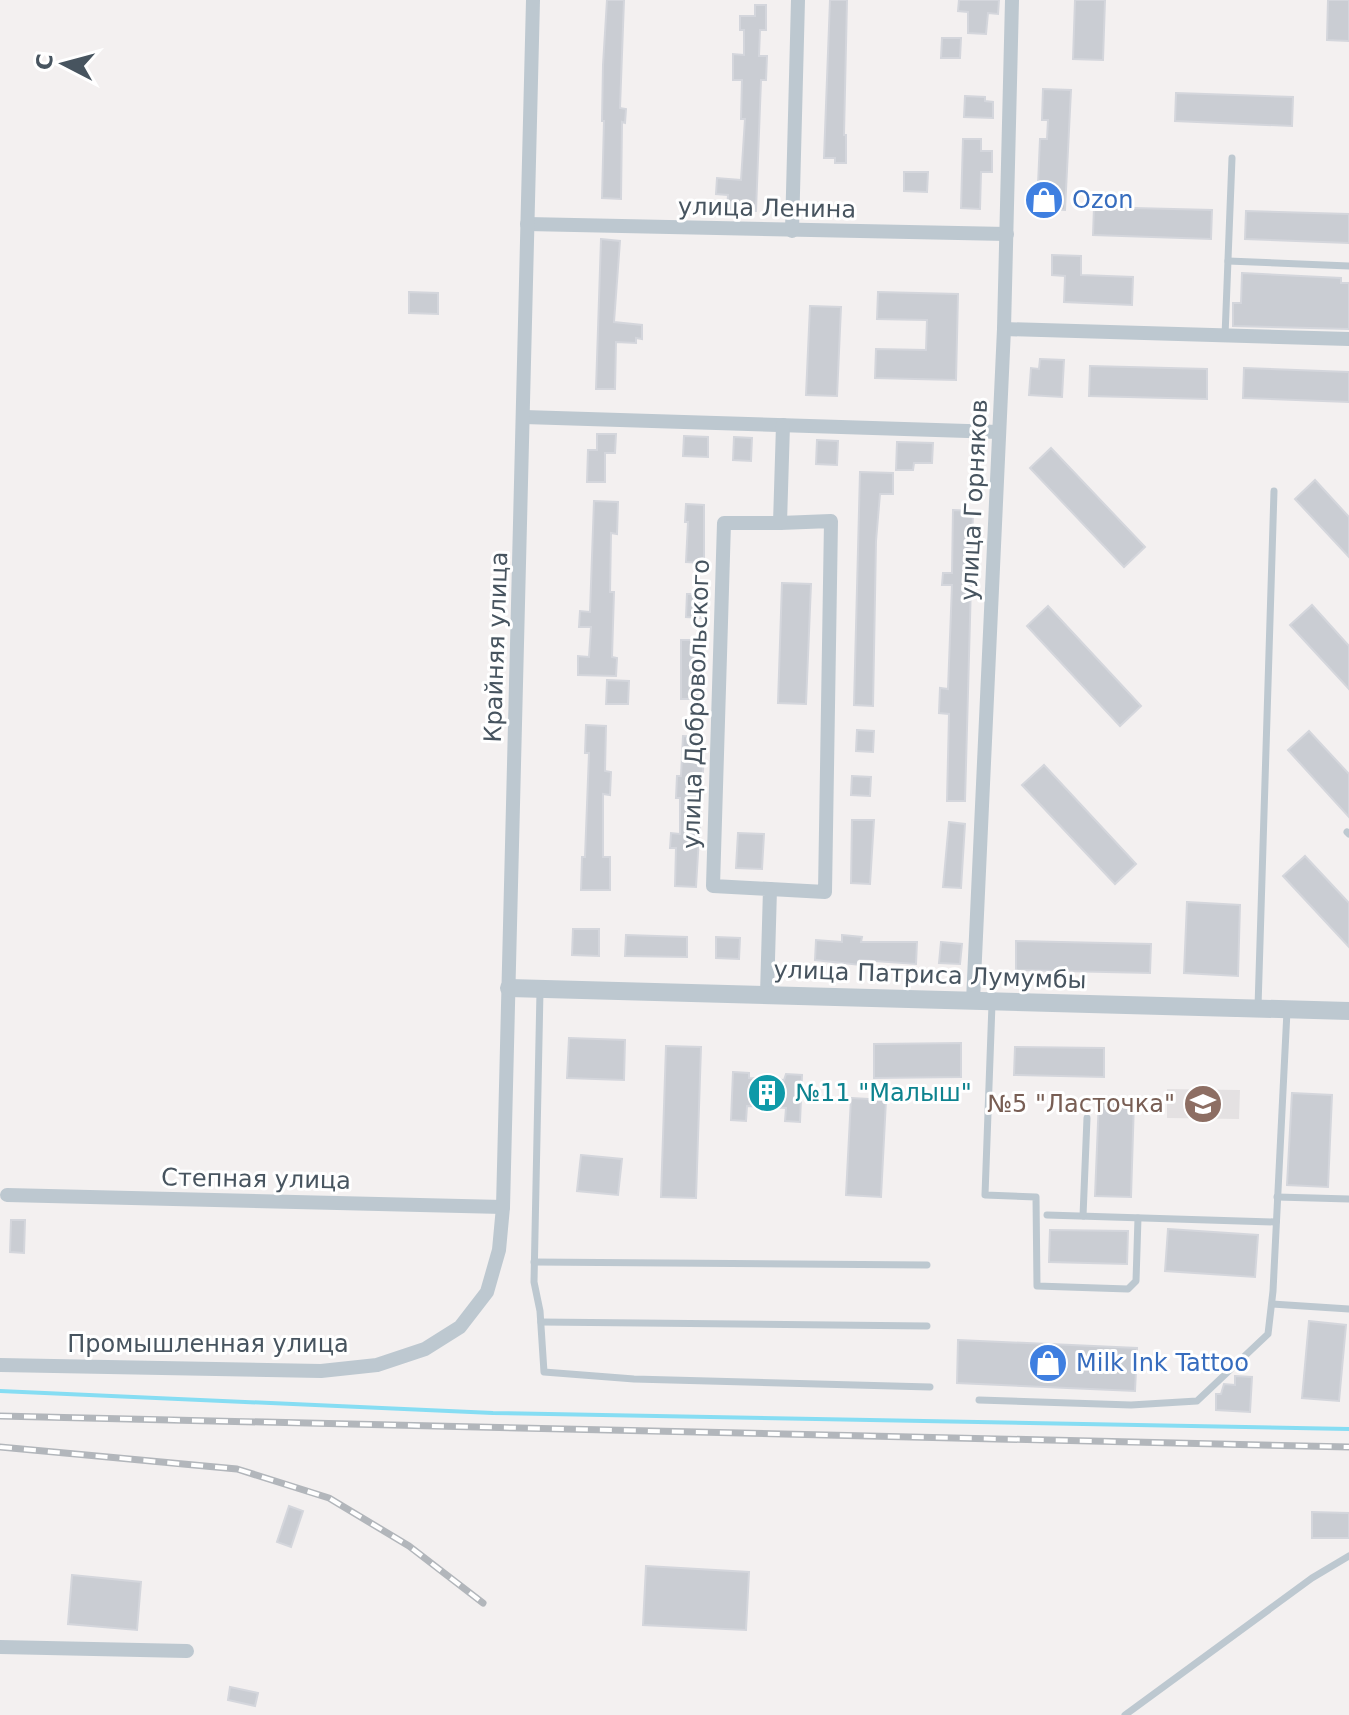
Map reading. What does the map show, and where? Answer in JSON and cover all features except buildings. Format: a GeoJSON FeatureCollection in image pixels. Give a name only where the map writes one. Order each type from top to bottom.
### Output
{"type":"FeatureCollection","features":[{"type":"Feature","properties":{"kind":"street","name":"Крайняя улица"},"geometry":{"type":"LineString","coordinates":[[487,1292],[499,1250],[503,1207],[533,0]]}},
{"type":"Feature","properties":{"kind":"street"},"geometry":{"type":"LineString","coordinates":[[792,231],[798,0]]}},
{"type":"Feature","properties":{"kind":"street","name":"улица Горняков"},"geometry":{"type":"LineString","coordinates":[[973,1001],[1004,329],[1012,0]]}},
{"type":"Feature","properties":{"kind":"street","name":"улица Ленина"},"geometry":{"type":"LineString","coordinates":[[527,224],[1007,234]]}},
{"type":"Feature","properties":{"kind":"street"},"geometry":{"type":"LineString","coordinates":[[1004,329],[1349,339]]}},
{"type":"Feature","properties":{"kind":"street"},"geometry":{"type":"LineString","coordinates":[[524,417],[999,432]]}},
{"type":"Feature","properties":{"kind":"street"},"geometry":{"type":"LineString","coordinates":[[780,523],[783,425]]}},
{"type":"Feature","properties":{"kind":"street","name":"улица Добровольского"},"geometry":{"type":"LineString","coordinates":[[831,521],[825,892],[770,889],[713,886],[724,523],[831,521]]}},
{"type":"Feature","properties":{"kind":"street"},"geometry":{"type":"LineString","coordinates":[[767,994],[770,889]]}},
{"type":"Feature","properties":{"kind":"street","name":"улица Патриса Лумумбы"},"geometry":{"type":"LineString","coordinates":[[509,988],[1349,1011]]}},
{"type":"Feature","properties":{"kind":"street","name":"Степная улица"},"geometry":{"type":"LineString","coordinates":[[7,1195],[503,1207]]}},
{"type":"Feature","properties":{"kind":"street","name":"Промышленная улица"},"geometry":{"type":"LineString","coordinates":[[0,1365],[321,1371],[377,1365],[425,1349],[460,1327],[487,1292]]}},
{"type":"Feature","properties":{"kind":"street"},"geometry":{"type":"LineString","coordinates":[[0,1647],[187,1651]]}},
{"type":"Feature","properties":{"kind":"lane"},"geometry":{"type":"LineString","coordinates":[[1225,336],[1232,158]]}},
{"type":"Feature","properties":{"kind":"lane"},"geometry":{"type":"LineString","coordinates":[[1228,261],[1349,266]]}},
{"type":"Feature","properties":{"kind":"lane"},"geometry":{"type":"LineString","coordinates":[[1258,1007],[1274,491]]}},
{"type":"Feature","properties":{"kind":"lane"},"geometry":{"type":"LineString","coordinates":[[540,989],[534,1282],[541,1322],[544,1372],[634,1379],[930,1387]]}},
{"type":"Feature","properties":{"kind":"lane"},"geometry":{"type":"LineString","coordinates":[[992,1001],[985,1195],[1036,1197],[1037,1286],[1128,1289],[1136,1281],[1138,1218]]}},
{"type":"Feature","properties":{"kind":"lane"},"geometry":{"type":"LineString","coordinates":[[979,1400],[1131,1405],[1197,1401],[1268,1334],[1287,1009]]}},
{"type":"Feature","properties":{"kind":"lane"},"geometry":{"type":"LineString","coordinates":[[1083,1216],[1087,1118]]}},
{"type":"Feature","properties":{"kind":"lane"},"geometry":{"type":"LineString","coordinates":[[1277,1197],[1349,1199]]}},
{"type":"Feature","properties":{"kind":"lane"},"geometry":{"type":"LineString","coordinates":[[1047,1215],[1276,1222]]}},
{"type":"Feature","properties":{"kind":"lane"},"geometry":{"type":"LineString","coordinates":[[534,1262],[927,1265]]}},
{"type":"Feature","properties":{"kind":"lane"},"geometry":{"type":"LineString","coordinates":[[1272,1304],[1349,1309]]}},
{"type":"Feature","properties":{"kind":"lane"},"geometry":{"type":"LineString","coordinates":[[541,1322],[927,1326]]}},
{"type":"Feature","properties":{"kind":"lane"},"geometry":{"type":"LineString","coordinates":[[1125,1715],[1312,1578],[1349,1556]]}},
{"type":"Feature","properties":{"kind":"shaded area","name":"№5 \"Ласточка\""},"geometry":{"type":"Polygon","coordinates":[[[1167,1089],[1240,1090],[1239,1119],[1167,1118],[1167,1089]]]}},
{"type":"Feature","properties":{"kind":"waterway"},"geometry":{"type":"LineString","coordinates":[[0,1391],[493,1413],[1349,1429]]}},
{"type":"Feature","properties":{"kind":"railway"},"geometry":{"type":"LineString","coordinates":[[0,1416],[1349,1447]]}},
{"type":"Feature","properties":{"kind":"railway"},"geometry":{"type":"LineString","coordinates":[[0,1447],[237,1469],[329,1498],[409,1546],[483,1603]]}},
{"type":"Feature","properties":{"kind":"place","name":"Ozon"},"geometry":{"type":"Point","coordinates":[1044,200]}},
{"type":"Feature","properties":{"kind":"place","name":"№11 \"Малыш\""},"geometry":{"type":"Point","coordinates":[767,1093]}},
{"type":"Feature","properties":{"kind":"place","name":"№5 \"Ласточка\""},"geometry":{"type":"Point","coordinates":[1203,1104]}},
{"type":"Feature","properties":{"kind":"place","name":"Milk Ink Tattoo"},"geometry":{"type":"Point","coordinates":[1048,1363]}}]}
